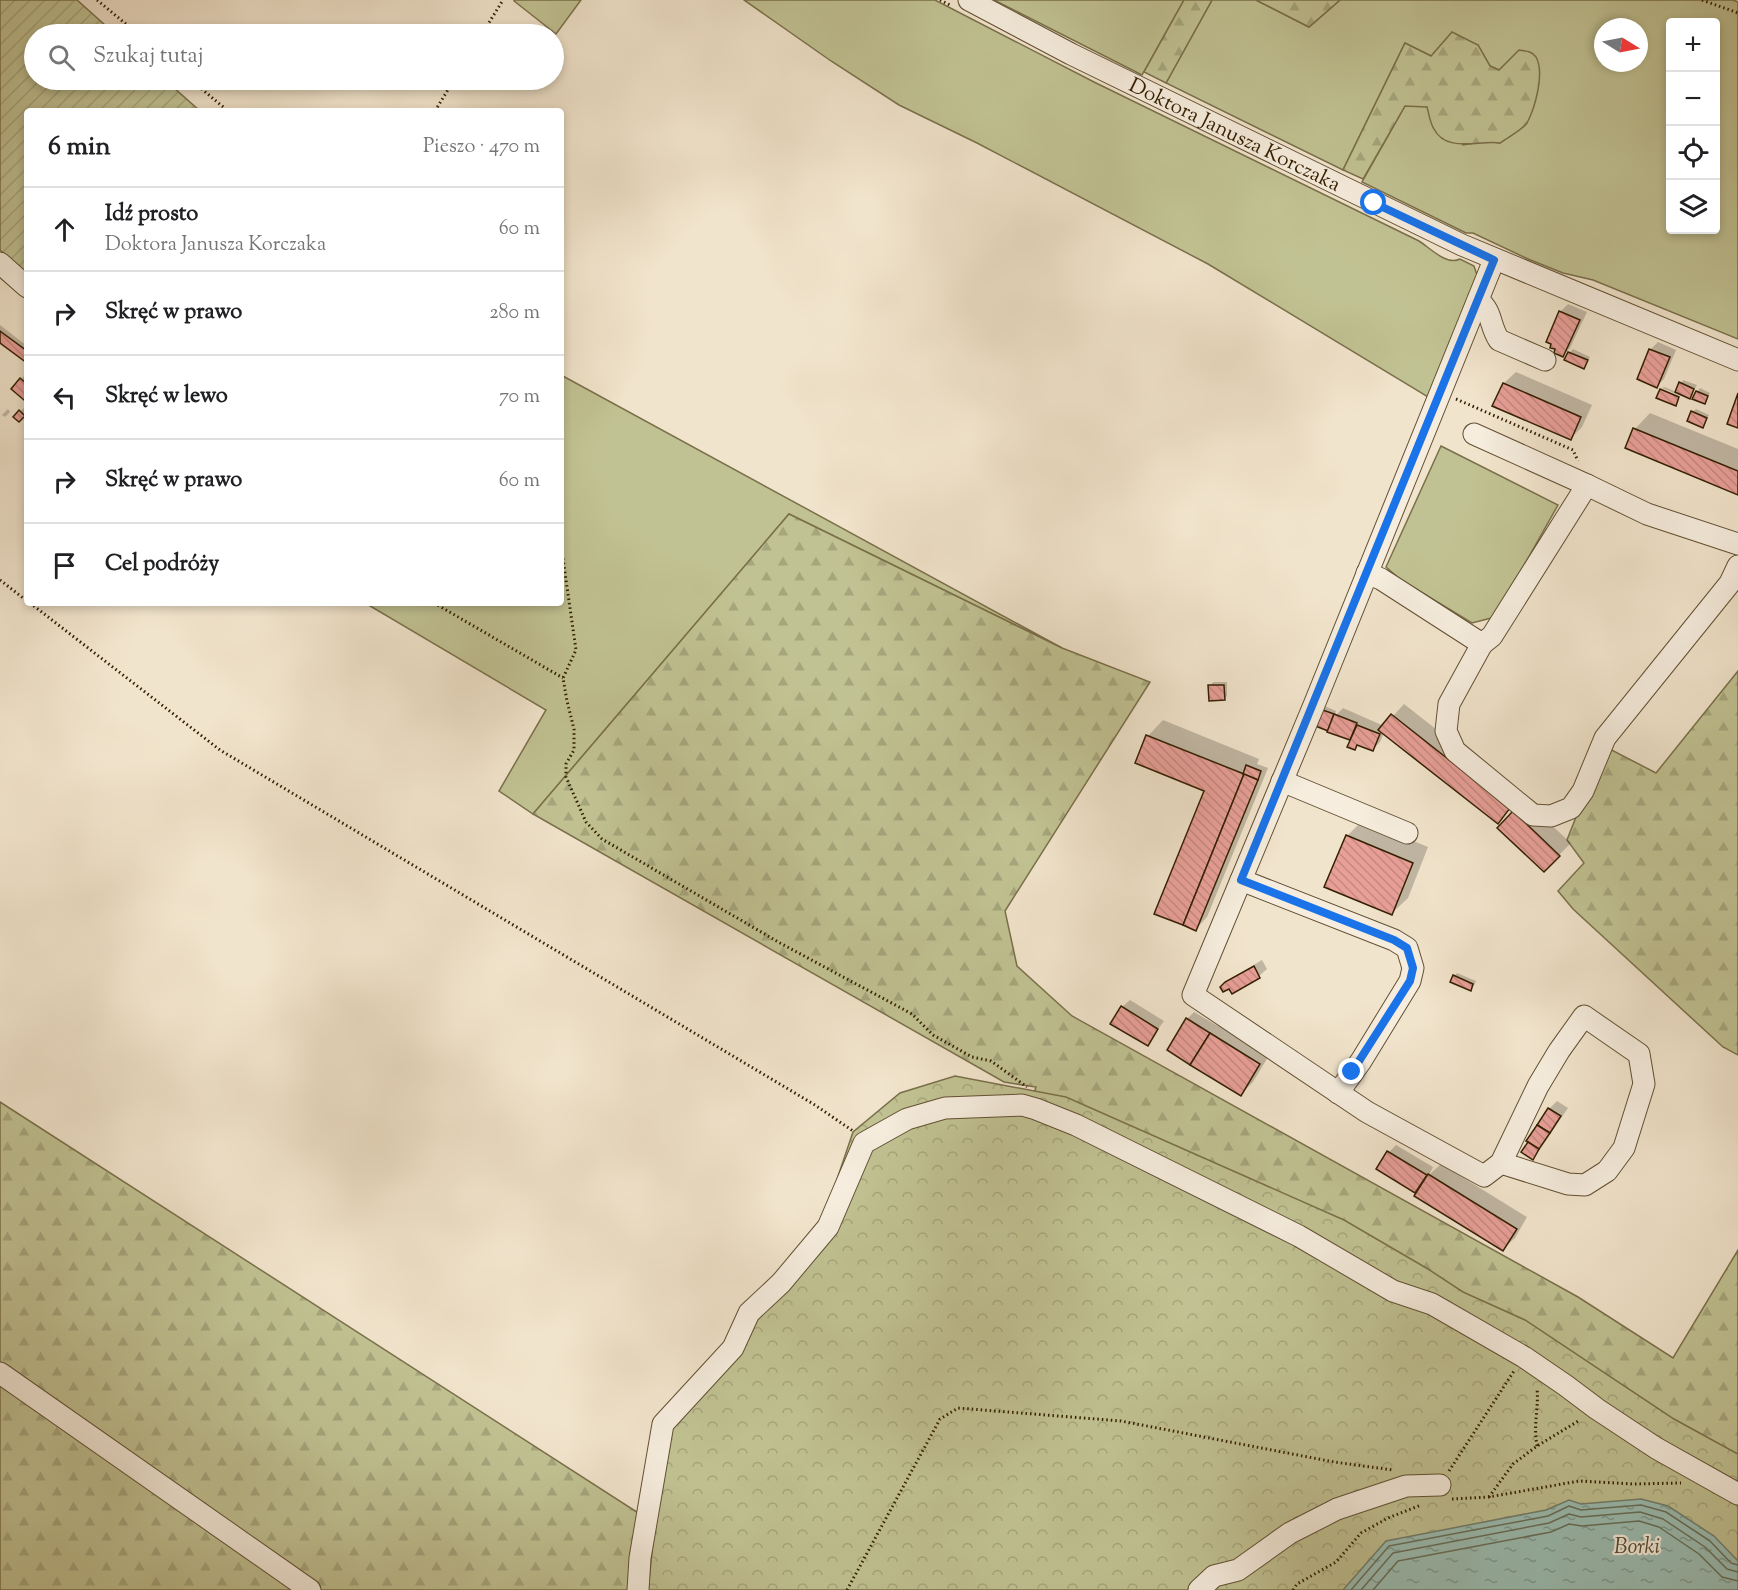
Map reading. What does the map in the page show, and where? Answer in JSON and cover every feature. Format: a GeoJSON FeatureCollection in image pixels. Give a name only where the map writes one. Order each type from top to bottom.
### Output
{"type":"FeatureCollection","features":[{"type":"Feature","properties":{"kind":"street","name":"Doktora Janusza Korczaka"},"geometry":{"type":"LineString","coordinates":[[969,0],[1071,54],[1494,260],[1738,360]]}},
{"type":"Feature","properties":{"kind":"street"},"geometry":{"type":"LineString","coordinates":[[1494,260],[1193,996],[1367,1112],[1484,1176],[1501,1162],[1543,1077],[1558,1051],[1584,1016],[1639,1054],[1644,1084],[1624,1148],[1607,1171],[1585,1185],[1568,1184],[1501,1162]]}},
{"type":"Feature","properties":{"kind":"street"},"geometry":{"type":"LineString","coordinates":[[0,263],[24,284]]}},
{"type":"Feature","properties":{"kind":"street"},"geometry":{"type":"LineString","coordinates":[[1478,300],[1486,306],[1499,340],[1545,360]]}},
{"type":"Feature","properties":{"kind":"street"},"geometry":{"type":"LineString","coordinates":[[1474,435],[1647,514],[1738,544]]}},
{"type":"Feature","properties":{"kind":"street"},"geometry":{"type":"LineString","coordinates":[[1587,485],[1492,636],[1482,644],[1449,704],[1446,731],[1455,751],[1533,815],[1551,816],[1571,808],[1583,791],[1605,738],[1730,583],[1738,566]]}},
{"type":"Feature","properties":{"kind":"street"},"geometry":{"type":"LineString","coordinates":[[1367,573],[1381,579],[1482,644]]}},
{"type":"Feature","properties":{"kind":"street"},"geometry":{"type":"LineString","coordinates":[[1282,781],[1407,833]]}},
{"type":"Feature","properties":{"kind":"street"},"geometry":{"type":"LineString","coordinates":[[1241,880],[1394,940],[1407,948],[1413,968],[1410,981],[1361,1061],[1338,1093]]}},
{"type":"Feature","properties":{"kind":"street"},"geometry":{"type":"LineString","coordinates":[[638,1590],[640,1558],[663,1424],[733,1348],[748,1313],[781,1283],[828,1227],[864,1143],[907,1119],[945,1108],[1022,1105],[1076,1125],[1299,1236],[1392,1290],[1432,1304],[1565,1384],[1597,1409],[1656,1448],[1738,1494]]}},
{"type":"Feature","properties":{"kind":"street"},"geometry":{"type":"LineString","coordinates":[[0,1373],[310,1590]]}},
{"type":"Feature","properties":{"kind":"street"},"geometry":{"type":"LineString","coordinates":[[1200,1590],[1214,1576],[1238,1570],[1290,1533],[1337,1509],[1406,1486],[1442,1492]]}},
{"type":"Feature","properties":{"kind":"path"},"geometry":{"type":"LineString","coordinates":[[97,0],[126,24]]}},
{"type":"Feature","properties":{"kind":"path"},"geometry":{"type":"LineString","coordinates":[[488,24],[503,0]]}},
{"type":"Feature","properties":{"kind":"path"},"geometry":{"type":"LineString","coordinates":[[1702,0],[1738,13]]}},
{"type":"Feature","properties":{"kind":"path"},"geometry":{"type":"LineString","coordinates":[[203,90],[224,108]]}},
{"type":"Feature","properties":{"kind":"path"},"geometry":{"type":"LineString","coordinates":[[437,108],[448,90]]}},
{"type":"Feature","properties":{"kind":"path"},"geometry":{"type":"LineString","coordinates":[[1459,400],[1573,450]]}},
{"type":"Feature","properties":{"kind":"path"},"geometry":{"type":"LineString","coordinates":[[564,566],[576,650],[563,678],[574,729],[574,750],[566,764],[566,777],[586,822],[602,839],[770,937],[912,1014],[933,1035],[943,1041],[972,1057],[990,1061],[1029,1088],[1038,1100],[1036,1109]]}},
{"type":"Feature","properties":{"kind":"path"},"geometry":{"type":"LineString","coordinates":[[0,580],[24,599]]}},
{"type":"Feature","properties":{"kind":"path"},"geometry":{"type":"LineString","coordinates":[[33,606],[220,750],[815,1105],[850,1128],[864,1143]]}},
{"type":"Feature","properties":{"kind":"path"},"geometry":{"type":"LineString","coordinates":[[439,606],[563,678]]}},
{"type":"Feature","properties":{"kind":"path"},"geometry":{"type":"LineString","coordinates":[[1535,1365],[1539,1402],[1534,1428],[1537,1446]]}},
{"type":"Feature","properties":{"kind":"path"},"geometry":{"type":"LineString","coordinates":[[847,1590],[940,1419],[958,1408],[1121,1421],[1334,1462],[1394,1470]]}},
{"type":"Feature","properties":{"kind":"path"},"geometry":{"type":"LineString","coordinates":[[1488,1497],[1513,1464],[1537,1446],[1597,1409]]}},
{"type":"Feature","properties":{"kind":"path"},"geometry":{"type":"LineString","coordinates":[[1442,1492],[1488,1497],[1579,1481],[1689,1484]]}},
{"type":"Feature","properties":{"kind":"green space"},"geometry":{"type":"Polygon","coordinates":[[[0,0],[77,0],[104,24],[24,24],[24,90],[176,90],[197,108],[24,108],[24,272],[0,250],[0,0]]]}},
{"type":"Feature","properties":{"kind":"green space"},"geometry":{"type":"Polygon","coordinates":[[[581,0],[563,24],[543,24],[514,1],[581,0]]]}},
{"type":"Feature","properties":{"kind":"green space"},"geometry":{"type":"Polygon","coordinates":[[[744,0],[935,0],[1094,82],[1419,241],[1444,258],[1455,261],[1460,259],[1474,266],[1477,275],[1428,397],[1208,264],[977,143],[899,105],[744,0]]]}},
{"type":"Feature","properties":{"kind":"green space"},"geometry":{"type":"Polygon","coordinates":[[[994,0],[1184,0],[1142,75],[994,0]]]}},
{"type":"Feature","properties":{"kind":"green space"},"geometry":{"type":"Polygon","coordinates":[[[1184,0],[1212,0],[1166,83],[1144,72],[1184,0]]]}},
{"type":"Feature","properties":{"kind":"green space"},"geometry":{"type":"Polygon","coordinates":[[[1212,0],[1256,0],[1309,27],[1340,0],[1733,0],[1738,2],[1738,339],[1593,280],[1563,273],[1528,259],[1473,233],[1466,233],[1362,182],[1405,106],[1427,106],[1463,145],[1488,141],[1500,143],[1525,125],[1499,70],[1490,66],[1478,45],[1431,56],[1405,43],[1343,170],[1166,83],[1212,0]]]}},
{"type":"Feature","properties":{"kind":"green space"},"geometry":{"type":"Polygon","coordinates":[[[1256,0],[1340,0],[1309,27],[1256,0]]]}},
{"type":"Feature","properties":{"kind":"green space"},"geometry":{"type":"Polygon","coordinates":[[[1452,32],[1478,45],[1490,66],[1499,70],[1519,50],[1536,57],[1540,72],[1539,81],[1536,100],[1527,123],[1500,143],[1455,143],[1439,136],[1434,129],[1427,107],[1405,106],[1363,179],[1343,170],[1405,43],[1431,56],[1452,32]]]}},
{"type":"Feature","properties":{"kind":"green space"},"geometry":{"type":"Polygon","coordinates":[[[564,377],[1062,648],[789,514],[533,814],[499,791],[546,710],[370,606],[564,606],[564,377]]]}},
{"type":"Feature","properties":{"kind":"green space"},"geometry":{"type":"Polygon","coordinates":[[[1441,446],[1558,505],[1495,617],[1472,623],[1401,580],[1386,567],[1441,446]]]}},
{"type":"Feature","properties":{"kind":"green space"},"geometry":{"type":"Polygon","coordinates":[[[789,514],[1062,648],[1150,682],[1005,911],[1017,966],[1072,1016],[1578,1297],[1673,1358],[1738,1250],[1738,1561],[1274,1590],[0,1590],[0,1102],[646,1518],[1023,1126],[1036,1087],[1004,1082],[533,814],[789,514]]]}},
{"type":"Feature","properties":{"kind":"green space"},"geometry":{"type":"Polygon","coordinates":[[[1738,671],[1738,1055],[1723,1047],[1573,909],[1558,891],[1584,863],[1567,840],[1604,746],[1656,773],[1738,671]]]}},
{"type":"Feature","properties":{"kind":"green space"},"geometry":{"type":"Polygon","coordinates":[[[955,1076],[1066,1097],[1344,1220],[1463,1292],[1525,1320],[1674,1419],[1738,1454],[1738,1590],[648,1590],[664,1435],[787,1283],[829,1203],[853,1132],[900,1093],[955,1076]]]}},
{"type":"Feature","properties":{"kind":"water","name":"Borki"},"geometry":{"type":"Polygon","coordinates":[[[1641,1499],[1668,1506],[1714,1536],[1738,1561],[1738,1590],[1343,1590],[1386,1541],[1546,1510],[1569,1500],[1581,1504],[1641,1499]]]}},
{"type":"Feature","properties":{"kind":"building"},"geometry":{"type":"Polygon","coordinates":[[[1559,311],[1580,320],[1563,357],[1554,353],[1555,349],[1550,348],[1551,344],[1546,342],[1559,311]]]}},
{"type":"Feature","properties":{"kind":"building"},"geometry":{"type":"Polygon","coordinates":[[[0,331],[24,349],[24,361],[0,343],[0,331]]]}},
{"type":"Feature","properties":{"kind":"building"},"geometry":{"type":"Polygon","coordinates":[[[1649,349],[1670,357],[1657,388],[1637,379],[1649,349]]]}},
{"type":"Feature","properties":{"kind":"building"},"geometry":{"type":"Polygon","coordinates":[[[1568,352],[1588,360],[1584,369],[1564,360],[1568,352]]]}},
{"type":"Feature","properties":{"kind":"building"},"geometry":{"type":"Polygon","coordinates":[[[20,378],[24,381],[24,400],[11,389],[20,378]]]}},
{"type":"Feature","properties":{"kind":"building"},"geometry":{"type":"Polygon","coordinates":[[[1679,382],[1694,389],[1690,399],[1675,392],[1679,382]]]}},
{"type":"Feature","properties":{"kind":"building"},"geometry":{"type":"Polygon","coordinates":[[[1503,383],[1581,417],[1571,440],[1492,406],[1503,383]]]}},
{"type":"Feature","properties":{"kind":"building"},"geometry":{"type":"Polygon","coordinates":[[[1660,389],[1679,397],[1676,406],[1656,398],[1660,389]]]}},
{"type":"Feature","properties":{"kind":"building"},"geometry":{"type":"Polygon","coordinates":[[[1696,391],[1708,396],[1705,404],[1692,399],[1696,391]]]}},
{"type":"Feature","properties":{"kind":"building"},"geometry":{"type":"Polygon","coordinates":[[[1738,393],[1738,428],[1727,424],[1738,393]]]}},
{"type":"Feature","properties":{"kind":"building"},"geometry":{"type":"Polygon","coordinates":[[[19,410],[24,415],[19,422],[13,417],[19,410]]]}},
{"type":"Feature","properties":{"kind":"building"},"geometry":{"type":"Polygon","coordinates":[[[1691,411],[1707,418],[1703,428],[1687,421],[1691,411]]]}},
{"type":"Feature","properties":{"kind":"building"},"geometry":{"type":"Polygon","coordinates":[[[1633,428],[1738,471],[1738,495],[1625,448],[1633,428]]]}},
{"type":"Feature","properties":{"kind":"building"},"geometry":{"type":"Polygon","coordinates":[[[1208,685],[1224,685],[1225,700],[1209,701],[1208,685]]]}},
{"type":"Feature","properties":{"kind":"building"},"geometry":{"type":"Polygon","coordinates":[[[1320,709],[1334,714],[1328,731],[1313,725],[1320,709]]]}},
{"type":"Feature","properties":{"kind":"building"},"geometry":{"type":"Polygon","coordinates":[[[1334,714],[1357,723],[1350,740],[1327,732],[1334,714]]]}},
{"type":"Feature","properties":{"kind":"building"},"geometry":{"type":"Polygon","coordinates":[[[1391,714],[1510,808],[1498,824],[1378,730],[1391,714]]]}},
{"type":"Feature","properties":{"kind":"building"},"geometry":{"type":"Polygon","coordinates":[[[1357,725],[1380,734],[1373,751],[1357,745],[1355,750],[1347,747],[1357,725]]]}},
{"type":"Feature","properties":{"kind":"building"},"geometry":{"type":"Polygon","coordinates":[[[1146,735],[1244,774],[1183,925],[1154,914],[1204,791],[1135,763],[1146,735]]]}},
{"type":"Feature","properties":{"kind":"building"},"geometry":{"type":"Polygon","coordinates":[[[1246,765],[1261,771],[1258,780],[1243,774],[1246,765]]]}},
{"type":"Feature","properties":{"kind":"building"},"geometry":{"type":"Polygon","coordinates":[[[1244,774],[1258,780],[1196,931],[1183,925],[1244,774]]]}},
{"type":"Feature","properties":{"kind":"building"},"geometry":{"type":"Polygon","coordinates":[[[1513,811],[1560,856],[1544,872],[1497,828],[1513,811]]]}},
{"type":"Feature","properties":{"kind":"building"},"geometry":{"type":"Polygon","coordinates":[[[1346,835],[1413,863],[1392,915],[1324,887],[1346,835]]]}},
{"type":"Feature","properties":{"kind":"building"},"geometry":{"type":"Polygon","coordinates":[[[1254,966],[1260,978],[1232,994],[1229,989],[1223,992],[1220,987],[1225,982],[1254,966]]]}},
{"type":"Feature","properties":{"kind":"building"},"geometry":{"type":"Polygon","coordinates":[[[1453,975],[1473,984],[1471,991],[1450,982],[1453,975]]]}},
{"type":"Feature","properties":{"kind":"building"},"geometry":{"type":"Polygon","coordinates":[[[1121,1006],[1158,1029],[1148,1046],[1110,1024],[1121,1006]]]}},
{"type":"Feature","properties":{"kind":"building"},"geometry":{"type":"Polygon","coordinates":[[[1186,1018],[1210,1033],[1190,1065],[1167,1050],[1186,1018]]]}},
{"type":"Feature","properties":{"kind":"building"},"geometry":{"type":"Polygon","coordinates":[[[1210,1033],[1260,1064],[1241,1096],[1190,1065],[1210,1033]]]}},
{"type":"Feature","properties":{"kind":"building"},"geometry":{"type":"Polygon","coordinates":[[[1548,1108],[1561,1116],[1550,1133],[1537,1125],[1548,1108]]]}},
{"type":"Feature","properties":{"kind":"building"},"geometry":{"type":"Polygon","coordinates":[[[1537,1125],[1550,1133],[1539,1149],[1526,1141],[1537,1125]]]}},
{"type":"Feature","properties":{"kind":"building"},"geometry":{"type":"Polygon","coordinates":[[[1528,1142],[1539,1149],[1533,1160],[1521,1152],[1528,1142]]]}},
{"type":"Feature","properties":{"kind":"building"},"geometry":{"type":"Polygon","coordinates":[[[1387,1151],[1427,1175],[1415,1193],[1376,1169],[1387,1151]]]}},
{"type":"Feature","properties":{"kind":"building"},"geometry":{"type":"Polygon","coordinates":[[[1428,1174],[1517,1229],[1503,1251],[1414,1196],[1428,1174]]]}},
{"type":"Feature","properties":{"kind":"route"},"geometry":{"type":"LineString","coordinates":[[1352,1072],[1410,981],[1413,968],[1407,948],[1394,940],[1241,880],[1494,260],[1374,203]]}}]}
